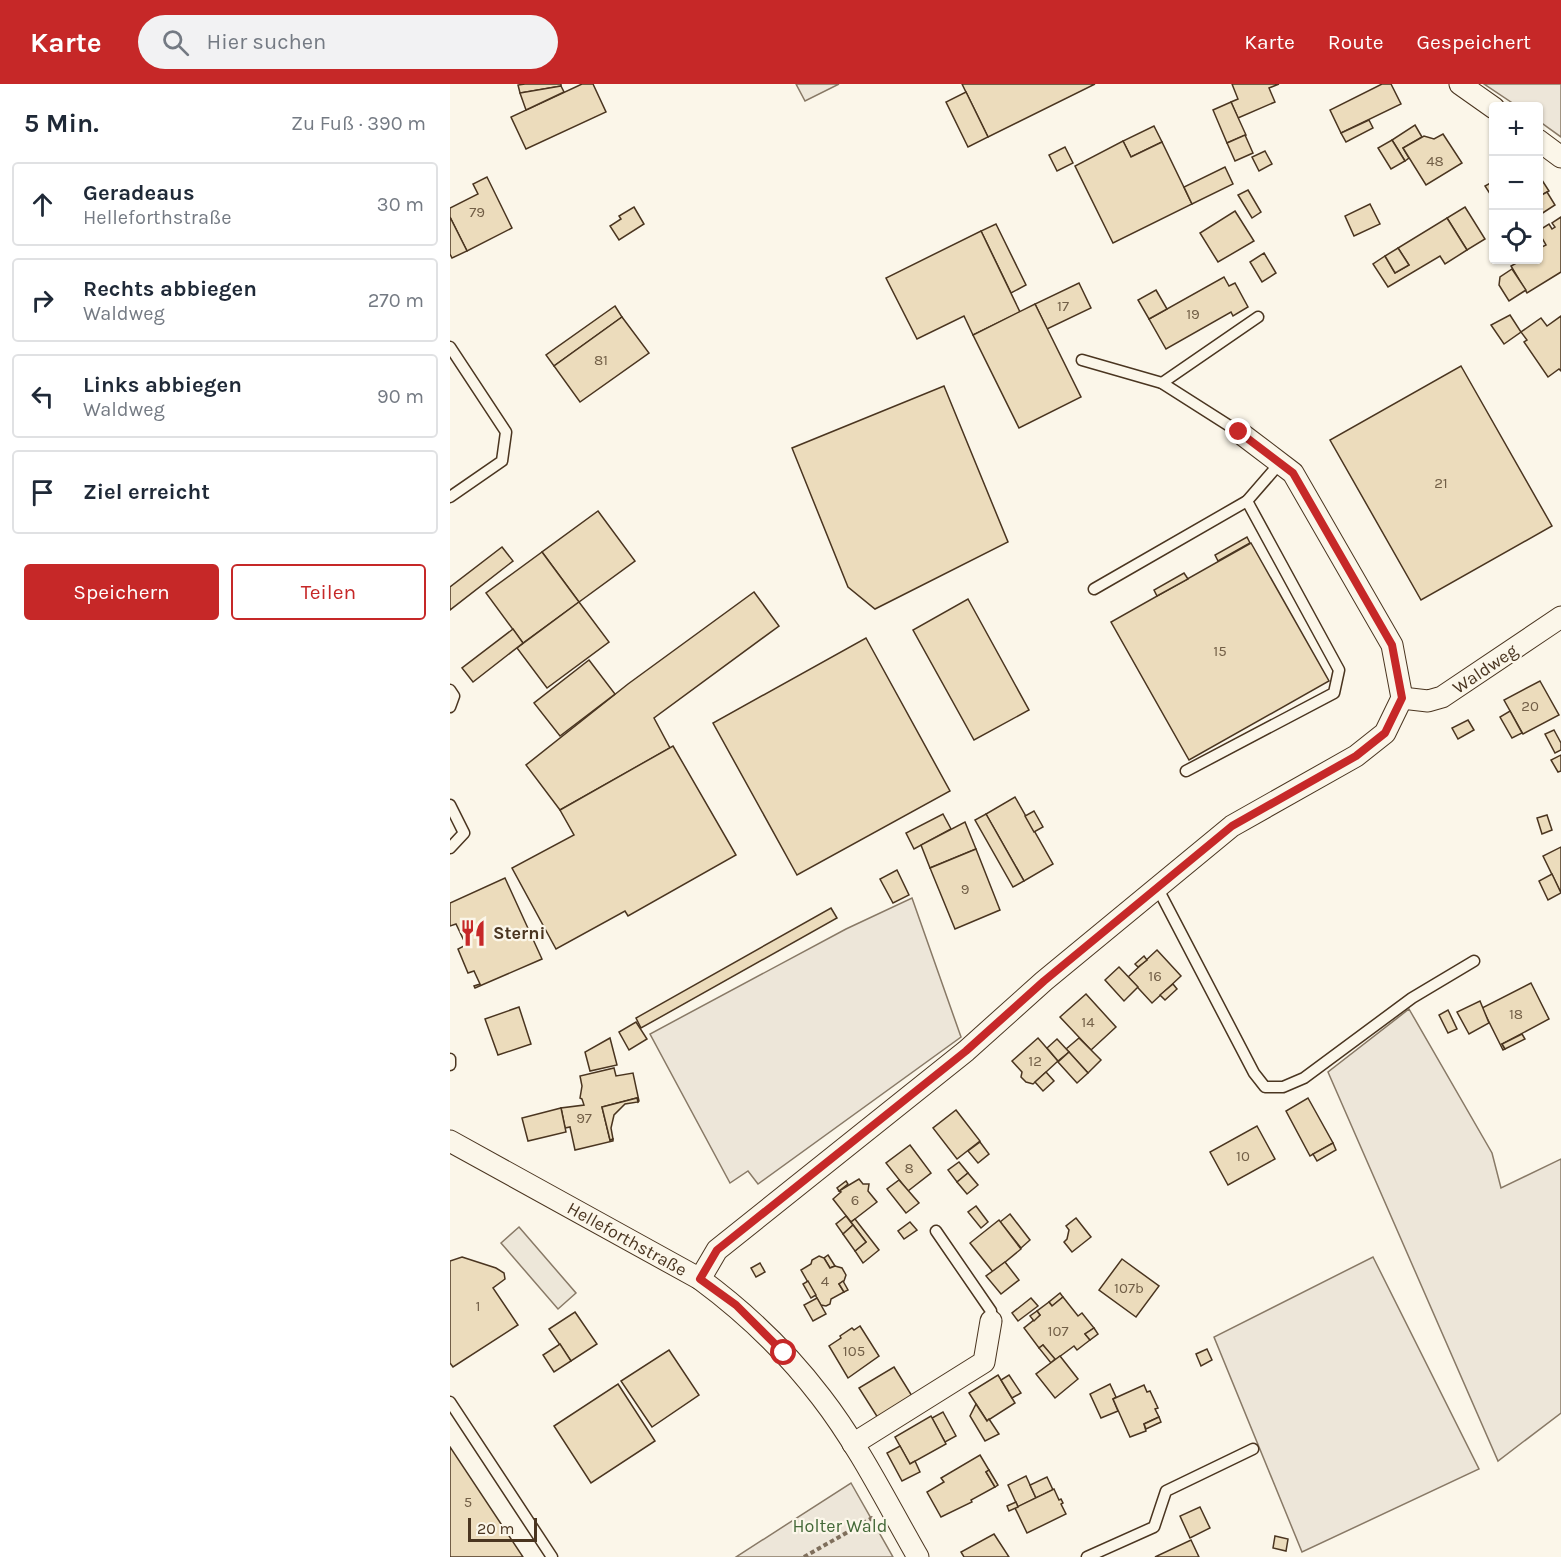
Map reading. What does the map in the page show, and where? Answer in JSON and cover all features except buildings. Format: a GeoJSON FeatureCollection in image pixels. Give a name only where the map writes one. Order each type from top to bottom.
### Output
{"type":"FeatureCollection","features":[{"type":"Feature","properties":{"kind":"street"},"geometry":{"type":"LineString","coordinates":[[1460,84],[1489,104]]}},
{"type":"Feature","properties":{"kind":"street"},"geometry":{"type":"LineString","coordinates":[[1543,143],[1561,156]]}},
{"type":"Feature","properties":{"kind":"street"},"geometry":{"type":"LineString","coordinates":[[700,1279],[717,1250],[966,1051],[1044,981],[1232,826],[1356,756],[1385,733],[1402,698],[1392,645],[1293,473],[1239,432]]}},
{"type":"Feature","properties":{"kind":"street","name":"Waldweg"},"geometry":{"type":"LineString","coordinates":[[1402,698],[1428,701],[1442,697],[1561,617]]}},
{"type":"Feature","properties":{"kind":"street","name":"Helleforthstraße"},"geometry":{"type":"LineString","coordinates":[[450,1141],[700,1279],[736,1305],[784,1353],[821,1397],[853,1444],[918,1557]]}},
{"type":"Feature","properties":{"kind":"street"},"geometry":{"type":"LineString","coordinates":[[853,1444],[984,1362],[991,1321]]}},
{"type":"Feature","properties":{"kind":"lane"},"geometry":{"type":"LineString","coordinates":[[1162,383],[1258,317]]}},
{"type":"Feature","properties":{"kind":"lane"},"geometry":{"type":"LineString","coordinates":[[450,347],[506,432],[502,461],[450,498]]}},
{"type":"Feature","properties":{"kind":"lane"},"geometry":{"type":"LineString","coordinates":[[1082,360],[1162,383],[1239,432]]}},
{"type":"Feature","properties":{"kind":"lane"},"geometry":{"type":"LineString","coordinates":[[1094,589],[1247,501],[1280,463]]}},
{"type":"Feature","properties":{"kind":"lane"},"geometry":{"type":"LineString","coordinates":[[1186,771],[1334,693],[1337,681],[1339,670],[1247,501]]}},
{"type":"Feature","properties":{"kind":"lane"},"geometry":{"type":"LineString","coordinates":[[450,690],[454,696],[450,707]]}},
{"type":"Feature","properties":{"kind":"lane"},"geometry":{"type":"LineString","coordinates":[[450,805],[464,833],[450,848]]}},
{"type":"Feature","properties":{"kind":"lane"},"geometry":{"type":"LineString","coordinates":[[1156,887],[1254,1073],[1265,1087],[1283,1087],[1304,1078],[1413,998],[1474,961]]}},
{"type":"Feature","properties":{"kind":"lane"},"geometry":{"type":"LineString","coordinates":[[450,1059],[450,1065]]}},
{"type":"Feature","properties":{"kind":"lane"},"geometry":{"type":"LineString","coordinates":[[936,1231],[991,1311],[991,1321]]}},
{"type":"Feature","properties":{"kind":"lane"},"geometry":{"type":"LineString","coordinates":[[450,1402],[552,1557]]}},
{"type":"Feature","properties":{"kind":"lane"},"geometry":{"type":"LineString","coordinates":[[1087,1557],[1154,1527],[1166,1491],[1253,1449]]}},
{"type":"Feature","properties":{"kind":"path"},"geometry":{"type":"LineString","coordinates":[[804,1557],[890,1508]]}},
{"type":"Feature","properties":{"kind":"green space"},"geometry":{"type":"Polygon","coordinates":[[[1484,84],[1561,84],[1561,137],[1543,124],[1543,102],[1511,102],[1484,84]]]}},
{"type":"Feature","properties":{"kind":"green space"},"geometry":{"type":"Polygon","coordinates":[[[912,898],[961,1037],[758,1184],[748,1171],[730,1183],[650,1034],[846,929],[912,898]]]}},
{"type":"Feature","properties":{"kind":"green space"},"geometry":{"type":"Polygon","coordinates":[[[1409,1009],[1492,1153],[1501,1188],[1561,1159],[1561,1413],[1498,1461],[1328,1072],[1409,1009]]]}},
{"type":"Feature","properties":{"kind":"green space"},"geometry":{"type":"Polygon","coordinates":[[[1373,1257],[1479,1469],[1302,1552],[1214,1337],[1373,1257]]]}},
{"type":"Feature","properties":{"kind":"green space","name":"Holter Wald"},"geometry":{"type":"Polygon","coordinates":[[[851,1483],[893,1557],[736,1557],[851,1483]]]}},
{"type":"Feature","properties":{"kind":"shaded area"},"geometry":{"type":"Polygon","coordinates":[[[796,84],[839,84],[805,101],[796,84]]]}},
{"type":"Feature","properties":{"kind":"shaded area"},"geometry":{"type":"Polygon","coordinates":[[[519,1227],[576,1293],[558,1309],[501,1243],[519,1227]]]}},
{"type":"Feature","properties":{"kind":"place","name":"Sterni"},"geometry":{"type":"Point","coordinates":[473,933]}},
{"type":"Feature","properties":{"kind":"route"},"geometry":{"type":"LineString","coordinates":[[784,1353],[736,1305],[700,1279],[717,1250],[966,1051],[1044,981],[1232,826],[1356,756],[1385,733],[1402,698],[1392,645],[1293,473],[1239,432]]}}]}
